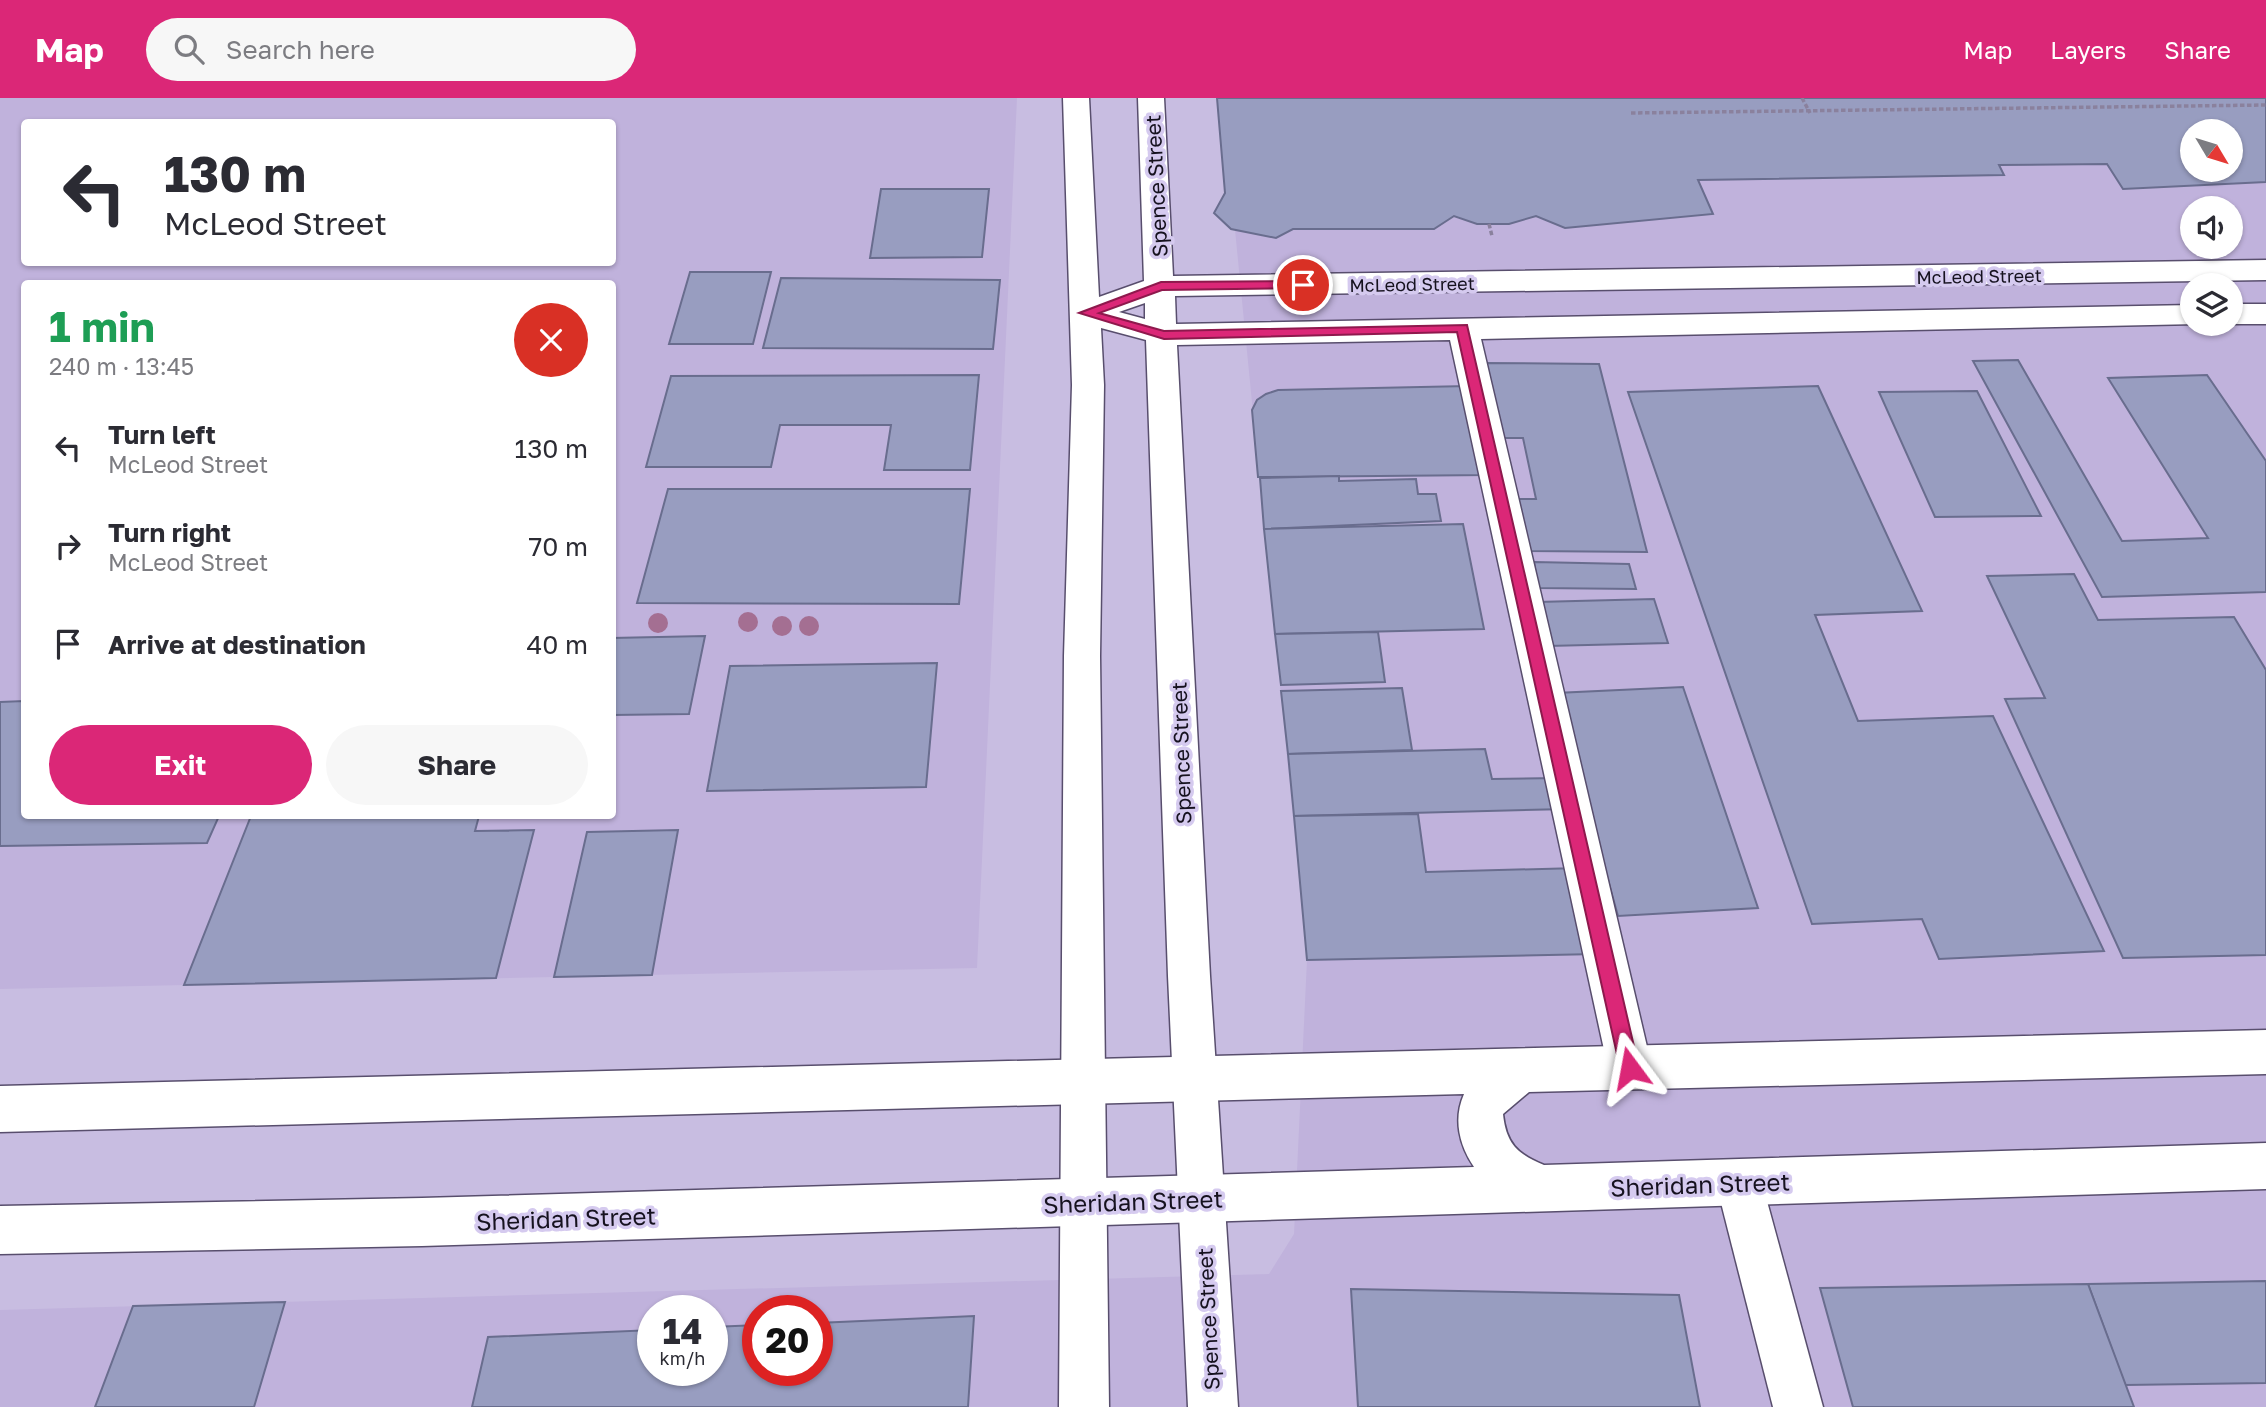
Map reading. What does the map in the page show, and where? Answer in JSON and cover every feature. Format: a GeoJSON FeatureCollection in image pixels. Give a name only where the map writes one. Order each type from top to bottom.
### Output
{"type":"FeatureCollection","features":[{"type":"Feature","properties":{"kind":"main road"},"geometry":{"type":"LineString","coordinates":[[1076,98],[1088,403],[1082,656],[1081,1202],[1084,1407]]}},
{"type":"Feature","properties":{"kind":"main road","name":"Spence Street"},"geometry":{"type":"LineString","coordinates":[[1152,98],[1195,1080],[1213,1407]]}},
{"type":"Feature","properties":{"kind":"main road","name":"McLeod Street"},"geometry":{"type":"LineString","coordinates":[[1085,313],[1161,286],[2266,271]]}},
{"type":"Feature","properties":{"kind":"main road","name":"McLeod Street"},"geometry":{"type":"LineString","coordinates":[[1085,313],[1164,335],[2180,315]]}},
{"type":"Feature","properties":{"kind":"main road"},"geometry":{"type":"LineString","coordinates":[[2243,314],[2266,314]]}},
{"type":"Feature","properties":{"kind":"main road"},"geometry":{"type":"LineString","coordinates":[[1463,328],[1630,1068]]}},
{"type":"Feature","properties":{"kind":"main road"},"geometry":{"type":"LineString","coordinates":[[0,1109],[2266,1052]]}},
{"type":"Feature","properties":{"kind":"main road"},"geometry":{"type":"LineString","coordinates":[[1522,1071],[1491,1092],[1480,1109],[1483,1140],[1507,1174],[1544,1188]]}},
{"type":"Feature","properties":{"kind":"main road","name":"Sheridan Street"},"geometry":{"type":"LineString","coordinates":[[0,1230],[436,1222],[2266,1166]]}},
{"type":"Feature","properties":{"kind":"main road"},"geometry":{"type":"LineString","coordinates":[[1739,1183],[1798,1407]]}},
{"type":"Feature","properties":{"kind":"path"},"geometry":{"type":"LineString","coordinates":[[1802,98],[1810,113]]}},
{"type":"Feature","properties":{"kind":"path"},"geometry":{"type":"LineString","coordinates":[[1631,113],[1810,113],[2266,105]]}},
{"type":"Feature","properties":{"kind":"path"},"geometry":{"type":"LineString","coordinates":[[1489,224],[1492,236]]}},
{"type":"Feature","properties":{"kind":"shaded area"},"geometry":{"type":"Polygon","coordinates":[[[0,98],[1017,98],[977,968],[0,989],[0,98]]]}},
{"type":"Feature","properties":{"kind":"shaded area"},"geometry":{"type":"Polygon","coordinates":[[[1222,98],[2266,98],[2266,1407],[0,1407],[0,1310],[1269,1274],[1294,1234],[1307,960],[1222,98]]]}},
{"type":"Feature","properties":{"kind":"building"},"geometry":{"type":"Polygon","coordinates":[[[1217,98],[2266,98],[2266,182],[2123,189],[2107,164],[1999,165],[2004,175],[1698,180],[1713,214],[1565,228],[1536,216],[1509,224],[1477,224],[1454,216],[1434,229],[1293,229],[1276,238],[1231,229],[1214,213],[1225,193],[1217,98]]]}},
{"type":"Feature","properties":{"kind":"building"},"geometry":{"type":"Polygon","coordinates":[[[881,189],[989,189],[982,257],[870,258],[881,189]]]}},
{"type":"Feature","properties":{"kind":"building"},"geometry":{"type":"Polygon","coordinates":[[[690,272],[771,272],[753,344],[669,344],[690,272]]]}},
{"type":"Feature","properties":{"kind":"building"},"geometry":{"type":"Polygon","coordinates":[[[781,278],[1000,280],[993,349],[763,348],[781,278]]]}},
{"type":"Feature","properties":{"kind":"building"},"geometry":{"type":"Polygon","coordinates":[[[2018,360],[2122,541],[2208,538],[2108,378],[2207,375],[2266,461],[2266,592],[2102,597],[1973,361],[2018,360]]]}},
{"type":"Feature","properties":{"kind":"building"},"geometry":{"type":"Polygon","coordinates":[[[1483,363],[1599,364],[1647,552],[1528,551],[1518,499],[1536,499],[1523,438],[1498,438],[1483,363]]]}},
{"type":"Feature","properties":{"kind":"building"},"geometry":{"type":"Polygon","coordinates":[[[979,375],[970,470],[884,470],[891,425],[780,425],[771,467],[646,467],[671,376],[979,375]]]}},
{"type":"Feature","properties":{"kind":"building"},"geometry":{"type":"Polygon","coordinates":[[[1468,386],[1488,475],[1258,477],[1252,410],[1257,400],[1266,394],[1278,390],[1468,386]]]}},
{"type":"Feature","properties":{"kind":"building"},"geometry":{"type":"Polygon","coordinates":[[[1818,386],[1922,611],[1815,615],[1858,721],[1993,716],[2104,951],[1939,959],[1922,919],[1812,924],[1628,392],[1818,386]]]}},
{"type":"Feature","properties":{"kind":"building"},"geometry":{"type":"Polygon","coordinates":[[[1977,391],[2041,516],[1935,517],[1879,392],[1977,391]]]}},
{"type":"Feature","properties":{"kind":"building"},"geometry":{"type":"Polygon","coordinates":[[[1339,476],[1339,481],[1416,479],[1418,494],[1436,494],[1441,521],[1264,529],[1260,478],[1339,476]]]}},
{"type":"Feature","properties":{"kind":"building"},"geometry":{"type":"Polygon","coordinates":[[[668,489],[970,489],[959,604],[637,603],[668,489]]]}},
{"type":"Feature","properties":{"kind":"building"},"geometry":{"type":"Polygon","coordinates":[[[1463,524],[1484,629],[1275,634],[1264,529],[1463,524]]]}},
{"type":"Feature","properties":{"kind":"building"},"geometry":{"type":"Polygon","coordinates":[[[1534,562],[1629,564],[1636,589],[1538,588],[1534,562]]]}},
{"type":"Feature","properties":{"kind":"building"},"geometry":{"type":"Polygon","coordinates":[[[2074,574],[2098,620],[2234,617],[2266,670],[2266,955],[2123,958],[2005,699],[2045,698],[1987,576],[2074,574]]]}},
{"type":"Feature","properties":{"kind":"building"},"geometry":{"type":"Polygon","coordinates":[[[1654,599],[1668,643],[1548,646],[1537,602],[1654,599]]]}},
{"type":"Feature","properties":{"kind":"building"},"geometry":{"type":"Polygon","coordinates":[[[1378,632],[1385,682],[1281,685],[1275,634],[1378,632]]]}},
{"type":"Feature","properties":{"kind":"building"},"geometry":{"type":"Polygon","coordinates":[[[705,636],[689,714],[616,715],[616,638],[705,636]]]}},
{"type":"Feature","properties":{"kind":"building"},"geometry":{"type":"Polygon","coordinates":[[[937,663],[926,787],[707,791],[730,666],[937,663]]]}},
{"type":"Feature","properties":{"kind":"building"},"geometry":{"type":"Polygon","coordinates":[[[1683,687],[1758,908],[1618,916],[1556,693],[1683,687]]]}},
{"type":"Feature","properties":{"kind":"building"},"geometry":{"type":"Polygon","coordinates":[[[1402,688],[1412,750],[1288,754],[1281,691],[1402,688]]]}},
{"type":"Feature","properties":{"kind":"building"},"geometry":{"type":"Polygon","coordinates":[[[21,701],[21,819],[218,819],[207,843],[0,846],[0,702],[21,701]]]}},
{"type":"Feature","properties":{"kind":"building"},"geometry":{"type":"Polygon","coordinates":[[[1485,749],[1492,779],[1558,778],[1566,809],[1294,816],[1288,754],[1485,749]]]}},
{"type":"Feature","properties":{"kind":"building"},"geometry":{"type":"Polygon","coordinates":[[[1418,814],[1426,872],[1578,868],[1597,954],[1307,960],[1294,816],[1418,814]]]}},
{"type":"Feature","properties":{"kind":"building"},"geometry":{"type":"Polygon","coordinates":[[[250,819],[478,819],[475,831],[534,830],[496,978],[184,985],[250,819]]]}},
{"type":"Feature","properties":{"kind":"building"},"geometry":{"type":"Polygon","coordinates":[[[678,830],[652,975],[554,977],[587,832],[678,830]]]}},
{"type":"Feature","properties":{"kind":"building"},"geometry":{"type":"Polygon","coordinates":[[[2266,1281],[2266,1383],[2125,1385],[2088,1284],[2266,1281]]]}},
{"type":"Feature","properties":{"kind":"building"},"geometry":{"type":"Polygon","coordinates":[[[2088,1284],[2134,1407],[1853,1407],[1820,1288],[2088,1284]]]}},
{"type":"Feature","properties":{"kind":"building"},"geometry":{"type":"Polygon","coordinates":[[[1351,1289],[1679,1295],[1700,1407],[1358,1407],[1351,1289]]]}},
{"type":"Feature","properties":{"kind":"building"},"geometry":{"type":"Polygon","coordinates":[[[285,1302],[254,1407],[95,1407],[133,1306],[285,1302]]]}},
{"type":"Feature","properties":{"kind":"building"},"geometry":{"type":"Polygon","coordinates":[[[974,1316],[968,1407],[472,1407],[488,1337],[637,1331],[637,1386],[728,1386],[728,1326],[742,1326],[742,1386],[833,1386],[833,1322],[974,1316]]]}},
{"type":"Feature","properties":{"kind":"route"},"geometry":{"type":"LineString","coordinates":[[1303,285],[1161,286],[1085,313],[1164,335],[1463,328],[1471,375],[1520,579],[1630,1068]]}}]}
